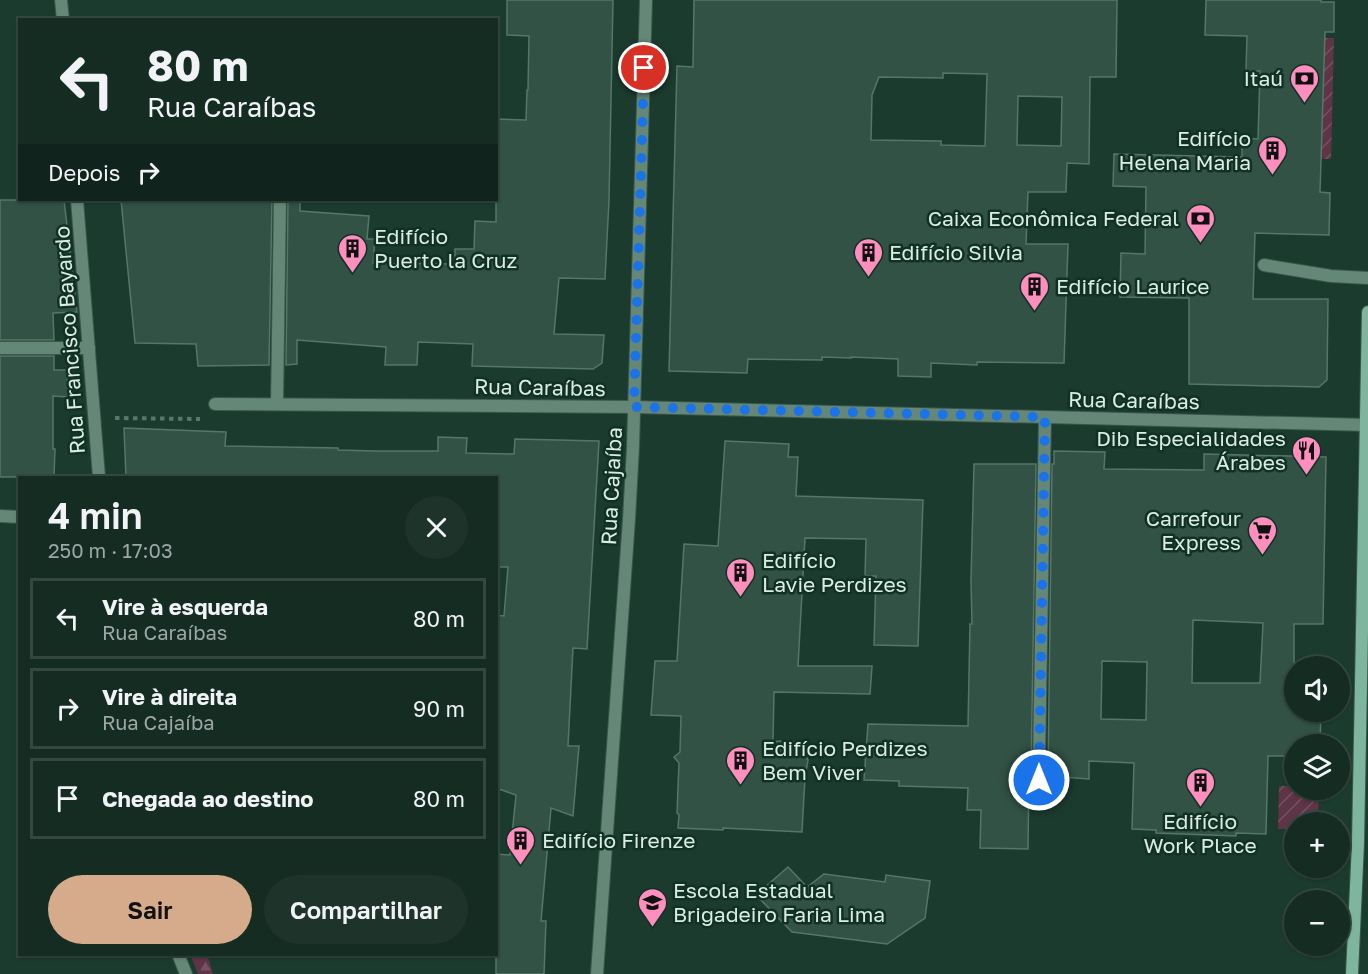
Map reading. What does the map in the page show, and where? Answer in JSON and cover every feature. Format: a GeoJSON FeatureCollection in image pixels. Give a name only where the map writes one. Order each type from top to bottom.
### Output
{"type":"FeatureCollection","features":[{"type":"Feature","properties":{"kind":"main road"},"geometry":{"type":"LineString","coordinates":[[1352,974],[1358,832],[1368,312]]}},
{"type":"Feature","properties":{"kind":"street"},"geometry":{"type":"LineString","coordinates":[[62,0],[63,18]]}},
{"type":"Feature","properties":{"kind":"street","name":"Rua Cajaíba"},"geometry":{"type":"LineString","coordinates":[[597,974],[629,519],[646,0]]}},
{"type":"Feature","properties":{"kind":"street","name":"Rua Francisco Bayardo"},"geometry":{"type":"LineString","coordinates":[[77,201],[99,476]]}},
{"type":"Feature","properties":{"kind":"street"},"geometry":{"type":"LineString","coordinates":[[277,404],[280,201]]}},
{"type":"Feature","properties":{"kind":"street"},"geometry":{"type":"LineString","coordinates":[[1264,265],[1331,276],[1368,278]]}},
{"type":"Feature","properties":{"kind":"street"},"geometry":{"type":"LineString","coordinates":[[0,348],[89,348]]}},
{"type":"Feature","properties":{"kind":"street","name":"Rua Caraíbas"},"geometry":{"type":"LineString","coordinates":[[215,404],[634,407],[1367,425]]}},
{"type":"Feature","properties":{"kind":"street"},"geometry":{"type":"LineString","coordinates":[[1040,799],[1045,417]]}},
{"type":"Feature","properties":{"kind":"street"},"geometry":{"type":"LineString","coordinates":[[0,516],[18,517]]}},
{"type":"Feature","properties":{"kind":"street"},"geometry":{"type":"LineString","coordinates":[[179,956],[186,974]]}},
{"type":"Feature","properties":{"kind":"path"},"geometry":{"type":"LineString","coordinates":[[94,418],[201,419],[215,404]]}},
{"type":"Feature","properties":{"kind":"green space"},"geometry":{"type":"Polygon","coordinates":[[[1325,38],[1334,38],[1331,159],[1321,159],[1325,38]]]}},
{"type":"Feature","properties":{"kind":"green space"},"geometry":{"type":"Polygon","coordinates":[[[1279,786],[1284,786],[1284,800],[1319,800],[1318,812],[1284,812],[1284,829],[1278,829],[1279,786]]]}},
{"type":"Feature","properties":{"kind":"green space"},"geometry":{"type":"Polygon","coordinates":[[[191,956],[208,956],[213,974],[198,974],[191,956]]]}},
{"type":"Feature","properties":{"kind":"building"},"geometry":{"type":"Polygon","coordinates":[[[507,0],[613,0],[605,279],[559,278],[554,334],[604,335],[602,363],[593,369],[472,366],[473,344],[418,342],[417,365],[385,365],[386,347],[297,340],[297,364],[286,365],[288,201],[300,201],[300,211],[369,216],[367,239],[375,239],[373,263],[455,264],[455,249],[474,249],[475,221],[496,222],[498,119],[526,120],[528,90],[529,36],[507,35],[507,0]]]}},
{"type":"Feature","properties":{"kind":"building"},"geometry":{"type":"Polygon","coordinates":[[[694,0],[1117,0],[1116,77],[1090,77],[1089,164],[1067,163],[1066,192],[1028,192],[1026,244],[1068,244],[1064,363],[977,362],[977,365],[931,363],[931,377],[898,376],[898,359],[851,357],[822,357],[822,360],[748,359],[747,373],[669,371],[677,66],[693,67],[694,0]],[[943,73],[943,78],[879,77],[872,95],[871,140],[941,141],[941,145],[985,146],[987,74],[943,73]],[[1018,96],[1017,145],[1061,146],[1062,97],[1018,96]]]}},
{"type":"Feature","properties":{"kind":"building"},"geometry":{"type":"Polygon","coordinates":[[[1206,0],[1334,2],[1334,32],[1325,32],[1320,192],[1330,193],[1329,235],[1255,233],[1253,299],[1328,299],[1327,380],[1319,387],[1189,384],[1189,298],[1120,297],[1121,253],[1145,254],[1146,187],[1113,186],[1114,154],[1242,157],[1242,138],[1258,139],[1260,71],[1246,71],[1247,36],[1205,35],[1206,0]]]}},
{"type":"Feature","properties":{"kind":"building"},"geometry":{"type":"Polygon","coordinates":[[[0,200],[64,201],[77,312],[53,313],[54,340],[0,340],[0,200]]]}},
{"type":"Feature","properties":{"kind":"building"},"geometry":{"type":"Polygon","coordinates":[[[121,201],[272,201],[269,365],[198,366],[196,344],[135,343],[121,201]]]}},
{"type":"Feature","properties":{"kind":"building"},"geometry":{"type":"Polygon","coordinates":[[[0,356],[54,356],[54,370],[67,370],[68,397],[53,396],[54,476],[0,477],[0,356]]]}},
{"type":"Feature","properties":{"kind":"building"},"geometry":{"type":"Polygon","coordinates":[[[124,428],[226,432],[225,446],[338,448],[338,450],[438,451],[438,437],[467,438],[466,453],[514,454],[515,439],[599,441],[587,649],[573,648],[568,746],[579,746],[573,816],[551,808],[541,921],[546,921],[544,974],[496,974],[498,854],[510,855],[516,795],[498,789],[498,615],[504,616],[508,567],[498,567],[498,476],[126,476],[124,428]]]}},
{"type":"Feature","properties":{"kind":"building"},"geometry":{"type":"Polygon","coordinates":[[[725,441],[789,444],[788,457],[798,457],[796,496],[923,500],[918,646],[874,645],[876,576],[865,576],[866,539],[805,538],[798,666],[872,666],[870,694],[774,692],[773,741],[805,742],[805,755],[808,760],[802,832],[678,828],[679,763],[674,757],[680,752],[681,716],[651,715],[655,661],[677,661],[684,544],[718,546],[725,441]]]}},
{"type":"Feature","properties":{"kind":"building"},"geometry":{"type":"Polygon","coordinates":[[[1054,451],[1105,452],[1104,469],[1204,470],[1204,454],[1326,457],[1323,624],[1294,624],[1294,656],[1284,656],[1284,722],[1321,722],[1320,734],[1284,734],[1284,756],[1268,756],[1266,834],[1236,833],[1236,836],[1156,833],[1156,830],[1132,829],[1134,763],[1089,761],[1089,779],[1048,776],[1052,464],[1054,464],[1054,451]],[[1193,620],[1192,683],[1260,683],[1263,623],[1193,620]],[[1102,661],[1101,719],[1146,720],[1147,662],[1102,661]]]}},
{"type":"Feature","properties":{"kind":"building"},"geometry":{"type":"Polygon","coordinates":[[[974,464],[1036,464],[1028,849],[980,848],[981,810],[967,810],[968,788],[899,786],[899,781],[864,780],[868,724],[968,726],[974,464]]]}},
{"type":"Feature","properties":{"kind":"building"},"geometry":{"type":"Polygon","coordinates":[[[788,867],[807,887],[824,874],[885,882],[886,875],[930,881],[925,918],[887,944],[792,932],[756,895],[788,867]]]}},
{"type":"Feature","properties":{"kind":"place","name":"Itaú"},"geometry":{"type":"Point","coordinates":[1304,104]}},
{"type":"Feature","properties":{"kind":"place","name":"Edifício Helena Maria"},"geometry":{"type":"Point","coordinates":[1272,176]}},
{"type":"Feature","properties":{"kind":"place","name":"Caixa Econômica Federal"},"geometry":{"type":"Point","coordinates":[1200,244]}},
{"type":"Feature","properties":{"kind":"place","name":"Edifício Puerto la Cruz"},"geometry":{"type":"Point","coordinates":[353,274]}},
{"type":"Feature","properties":{"kind":"place","name":"Edifício Silvia"},"geometry":{"type":"Point","coordinates":[868,278]}},
{"type":"Feature","properties":{"kind":"place","name":"Edifício Laurice"},"geometry":{"type":"Point","coordinates":[1035,312]}},
{"type":"Feature","properties":{"kind":"place","name":"Dib Especialidades Árabes"},"geometry":{"type":"Point","coordinates":[1307,476]}},
{"type":"Feature","properties":{"kind":"place","name":"Carrefour Express"},"geometry":{"type":"Point","coordinates":[1262,556]}},
{"type":"Feature","properties":{"kind":"place","name":"Edifício Lavie Perdizes"},"geometry":{"type":"Point","coordinates":[741,598]}},
{"type":"Feature","properties":{"kind":"place","name":"Edifício Perdizes Bem Viver"},"geometry":{"type":"Point","coordinates":[741,786]}},
{"type":"Feature","properties":{"kind":"place","name":"Edifício Work Place"},"geometry":{"type":"Point","coordinates":[1200,808]}},
{"type":"Feature","properties":{"kind":"place","name":"Edifício Firenze"},"geometry":{"type":"Point","coordinates":[521,866]}},
{"type":"Feature","properties":{"kind":"place","name":"Escola Estadual Brigadeiro Faria Lima"},"geometry":{"type":"Point","coordinates":[652,928]}},
{"type":"Feature","properties":{"kind":"route"},"geometry":{"type":"LineString","coordinates":[[644,68],[634,407],[1045,417],[1039,780]]}}]}
